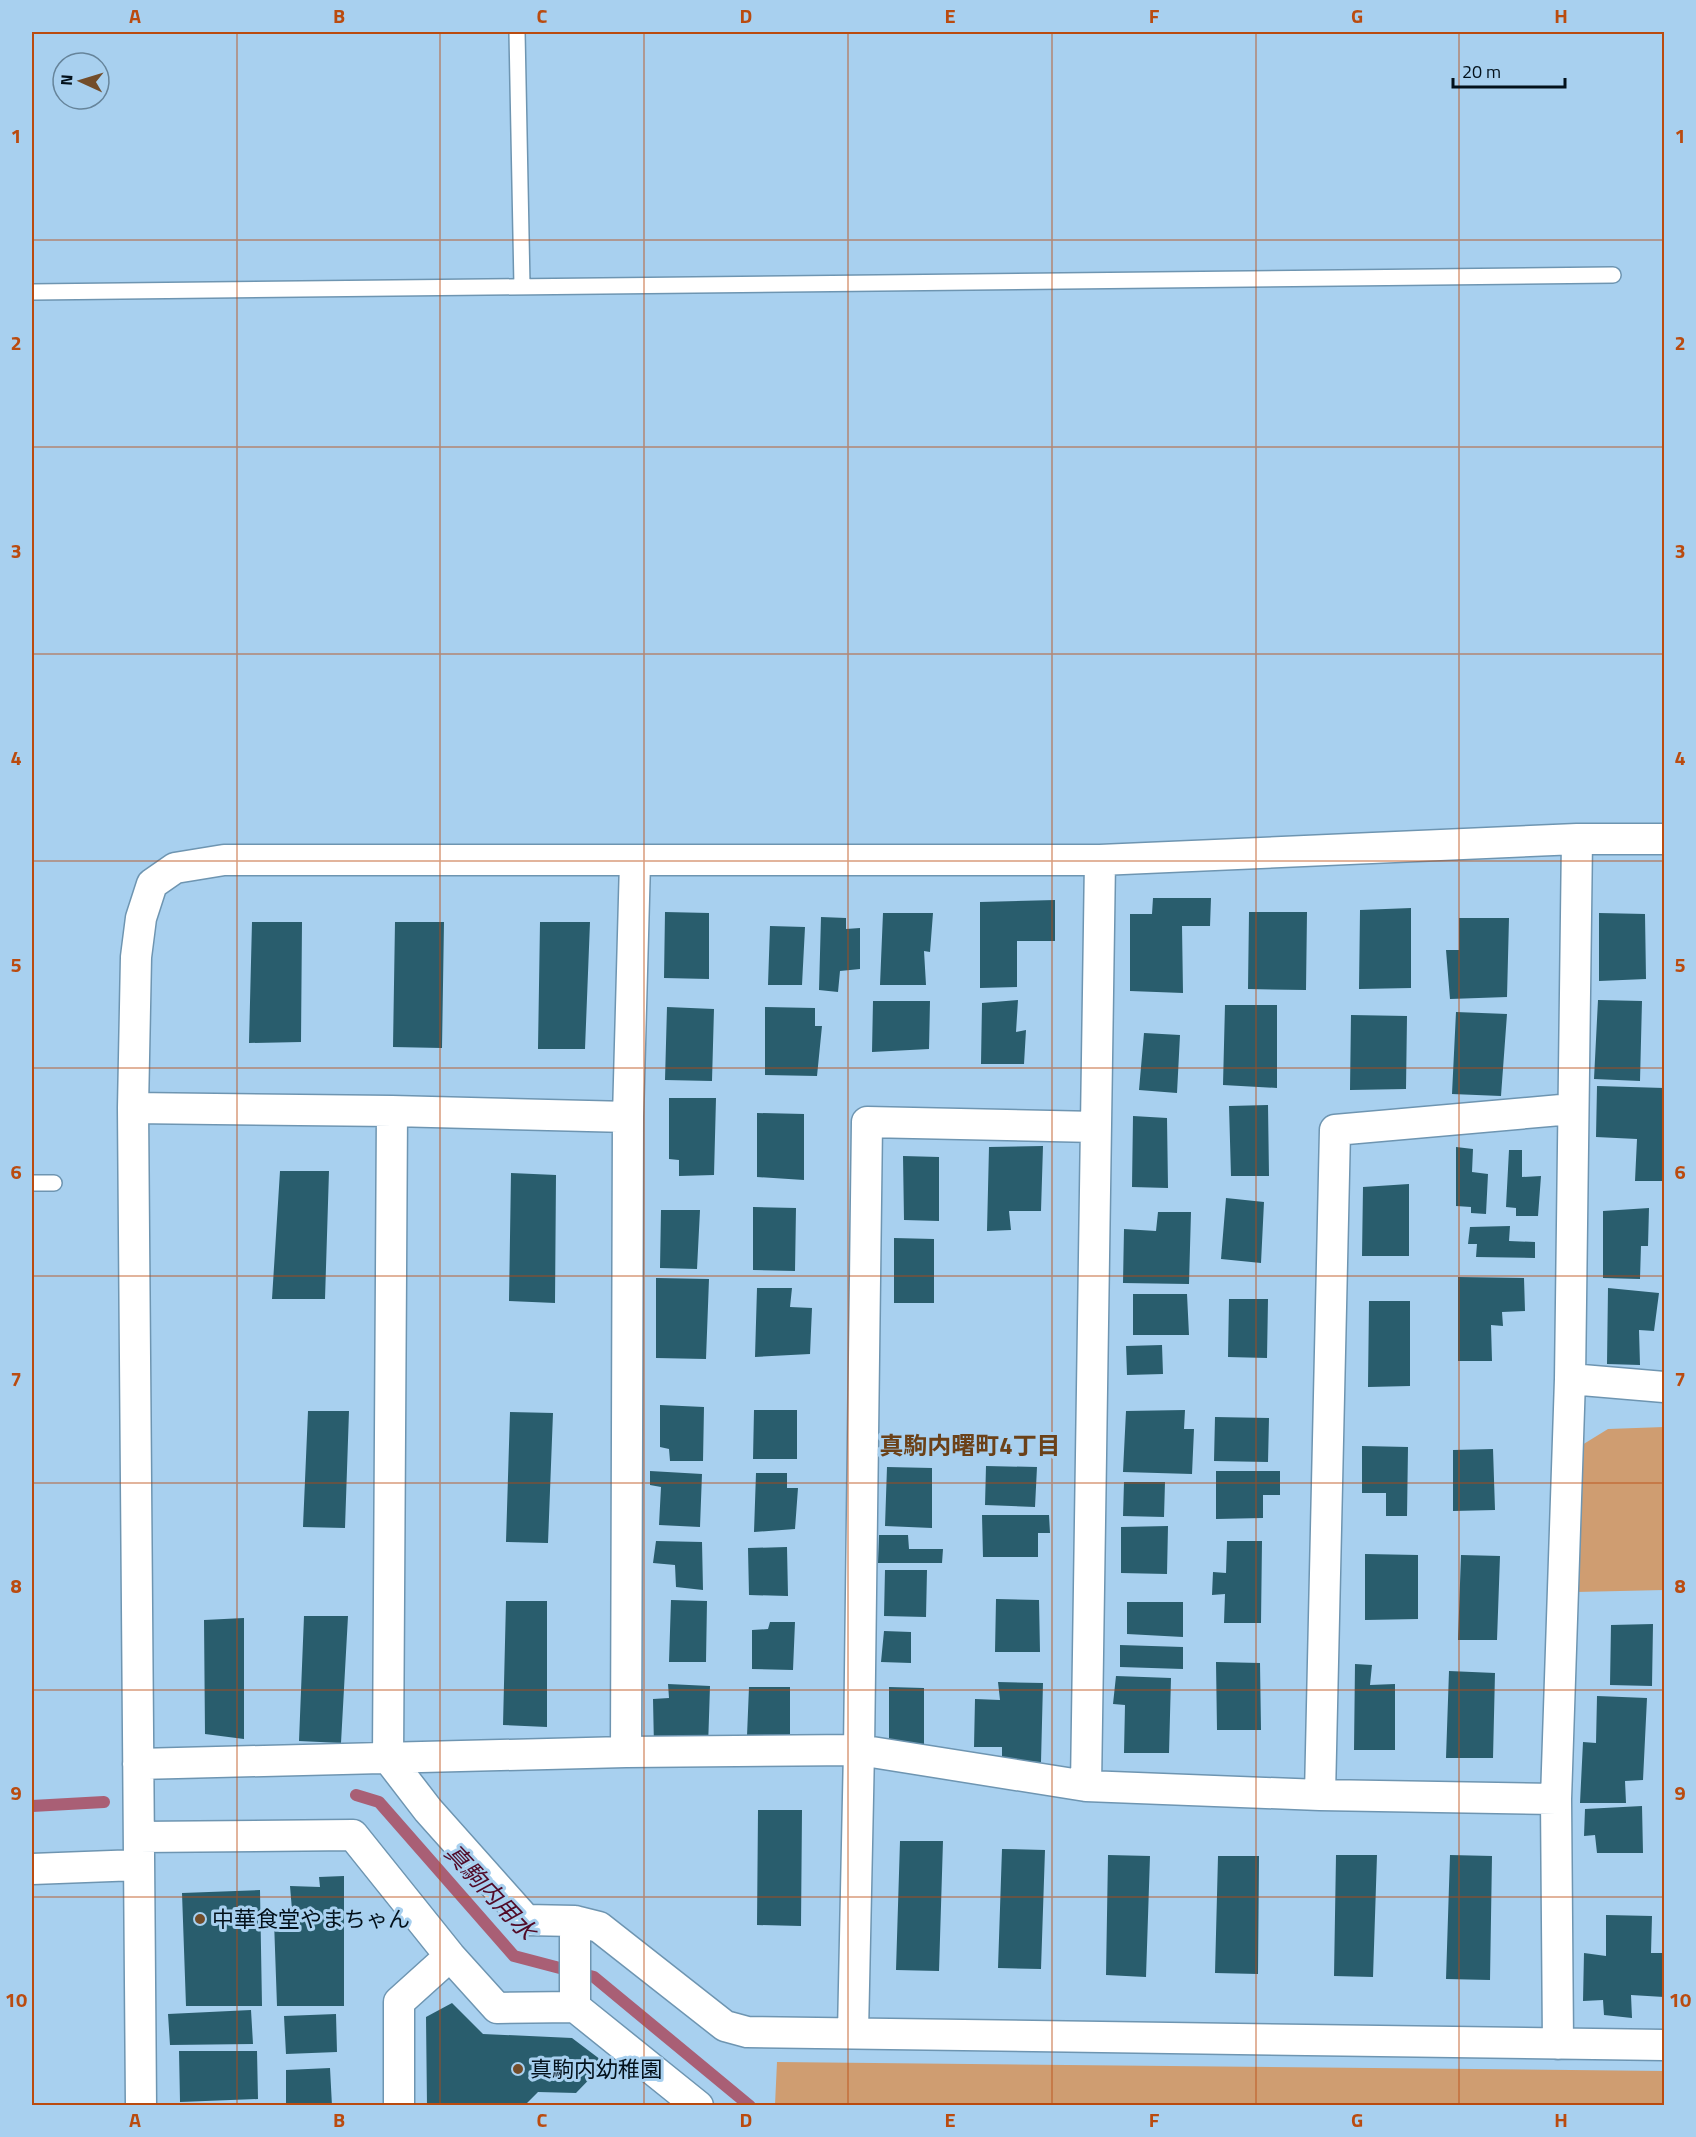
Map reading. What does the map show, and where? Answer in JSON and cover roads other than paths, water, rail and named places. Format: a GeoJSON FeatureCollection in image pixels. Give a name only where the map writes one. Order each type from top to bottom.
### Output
{"type":"FeatureCollection","features":[{"type":"Feature","properties":{"kind":"street"},"geometry":{"type":"LineString","coordinates":[[1558,2044],[1556,1799],[1570,1379],[1577,839]]}},
{"type":"Feature","properties":{"kind":"street"},"geometry":{"type":"LineString","coordinates":[[141,2106],[133,1108],[136,957],[141,918],[152,884],[175,868],[224,860],[635,862],[1100,860],[1577,839],[1665,839]]}},
{"type":"Feature","properties":{"kind":"street"},"geometry":{"type":"LineString","coordinates":[[1086,1786],[1100,860]]}},
{"type":"Feature","properties":{"kind":"street"},"geometry":{"type":"LineString","coordinates":[[626,1752],[628,1117],[635,862]]}},
{"type":"Feature","properties":{"kind":"street"},"geometry":{"type":"LineString","coordinates":[[133,1108],[628,1117]]}},
{"type":"Feature","properties":{"kind":"street"},"geometry":{"type":"LineString","coordinates":[[1320,1795],[1335,1130],[1572,1109]]}},
{"type":"Feature","properties":{"kind":"street"},"geometry":{"type":"LineString","coordinates":[[392,1111],[388,1758],[428,1810],[526,1920],[575,1921],[599,1927],[725,2026],[747,2032],[1665,2045]]}},
{"type":"Feature","properties":{"kind":"street"},"geometry":{"type":"LineString","coordinates":[[853,2033],[867,1122],[1096,1127]]}},
{"type":"Feature","properties":{"kind":"street"},"geometry":{"type":"LineString","coordinates":[[1570,1379],[1665,1387]]}},
{"type":"Feature","properties":{"kind":"street"},"geometry":{"type":"LineString","coordinates":[[138,1764],[626,1752],[859,1750],[1086,1786],[1320,1795],[1556,1799]]}},
{"type":"Feature","properties":{"kind":"street"},"geometry":{"type":"LineString","coordinates":[[32,1869],[139,1851],[353,1835],[450,1956],[497,2008],[575,2007],[698,2106]]}},
{"type":"Feature","properties":{"kind":"street"},"geometry":{"type":"LineString","coordinates":[[575,1921],[575,2007]]}},
{"type":"Feature","properties":{"kind":"street"},"geometry":{"type":"LineString","coordinates":[[399,2106],[399,2002],[450,1956]]}},
{"type":"Feature","properties":{"kind":"lane"},"geometry":{"type":"LineString","coordinates":[[517,32],[522,286]]}},
{"type":"Feature","properties":{"kind":"lane"},"geometry":{"type":"LineString","coordinates":[[32,291],[1613,275]]}},
{"type":"Feature","properties":{"kind":"lane"},"geometry":{"type":"LineString","coordinates":[[32,1183],[54,1183]]}},
{"type":"Feature","properties":{"kind":"waterway","name":"真駒内用水"},"geometry":{"type":"LineString","coordinates":[[356,1795],[379,1802],[514,1956],[594,1977],[750,2106]]}},
{"type":"Feature","properties":{"kind":"waterway","name":"真駒内用水"},"geometry":{"type":"LineString","coordinates":[[32,1806],[104,1802]]}},
{"type":"Feature","properties":{"kind":"place","name":"中華食堂やまちゃん"},"geometry":{"type":"Point","coordinates":[200,1919]}},
{"type":"Feature","properties":{"kind":"place","name":"真駒内幼稚園"},"geometry":{"type":"Point","coordinates":[518,2069]}},
{"type":"Feature","properties":{"kind":"district","name":"真駒内曙町4丁目"},"geometry":{"type":"Point","coordinates":[970,1446]}}]}
